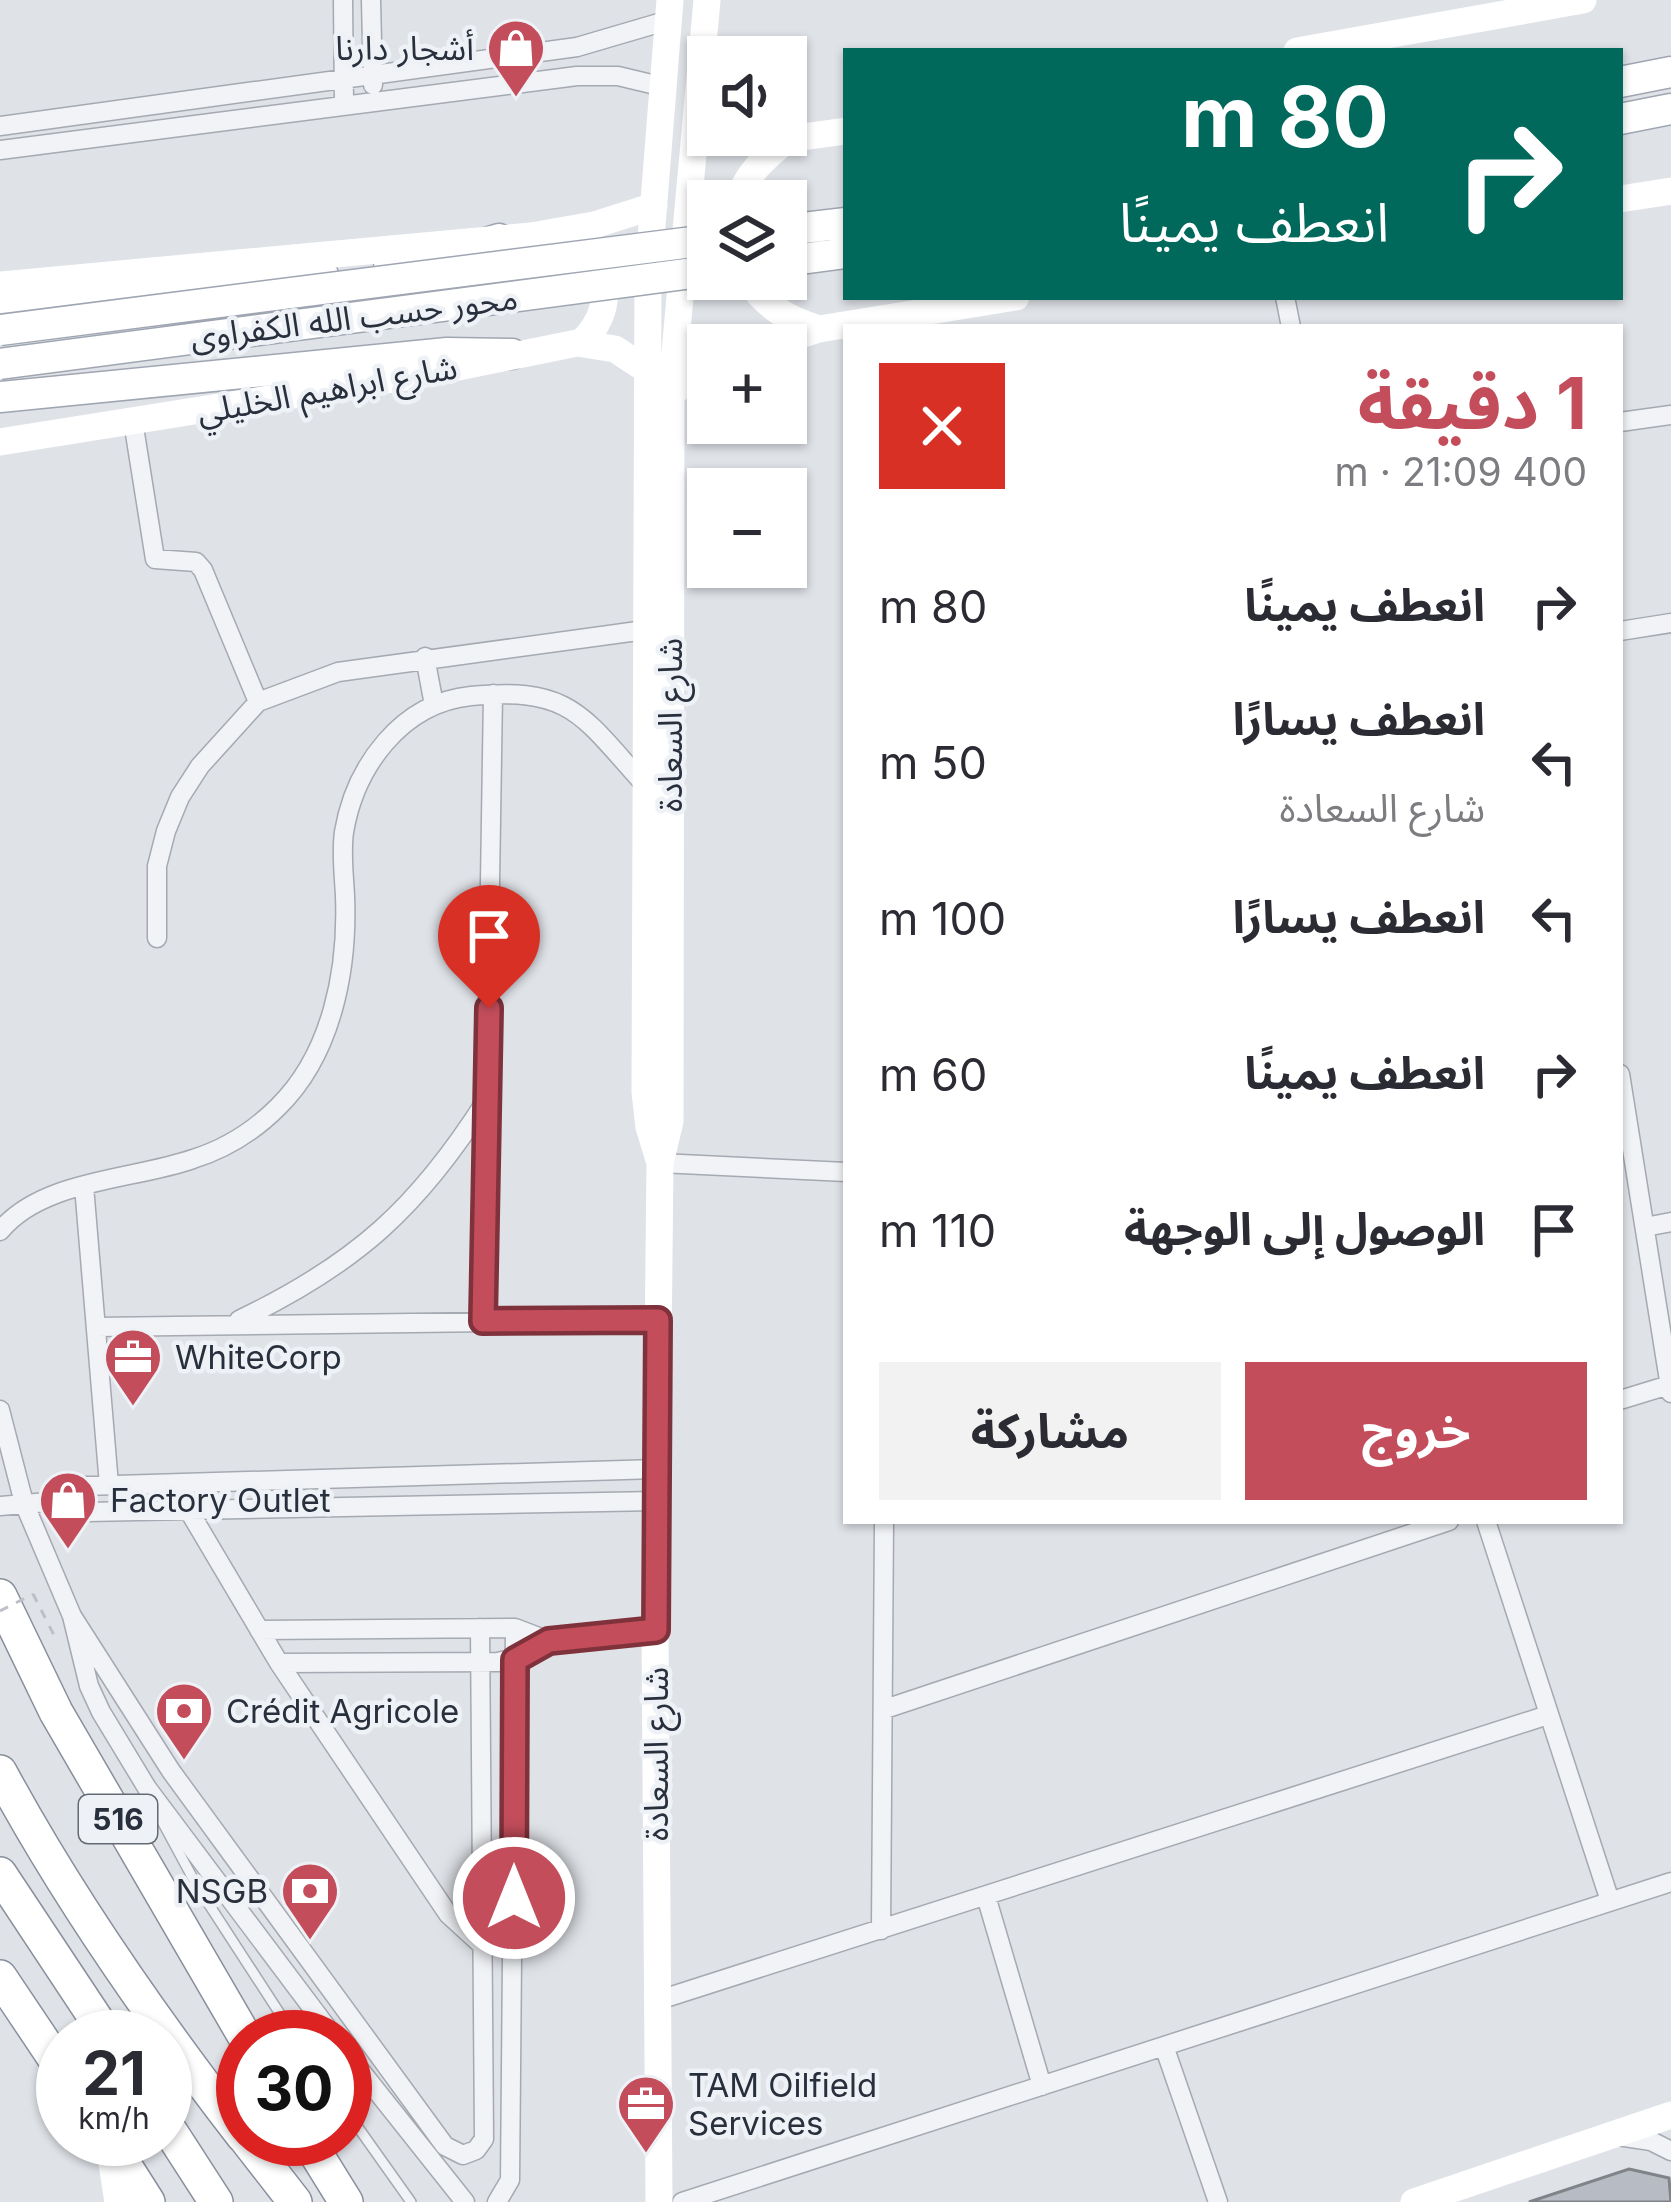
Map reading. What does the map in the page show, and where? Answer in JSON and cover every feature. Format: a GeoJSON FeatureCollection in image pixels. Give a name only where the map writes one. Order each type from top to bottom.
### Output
{"type":"FeatureCollection","features":[{"type":"Feature","properties":{"kind":"highway","name":"516"},"geometry":{"type":"LineString","coordinates":[[16,1595],[56,1712],[229,2010]]}},
{"type":"Feature","properties":{"kind":"highway","name":"516"},"geometry":{"type":"LineString","coordinates":[[0,1772],[79,1904],[216,2101]]}},
{"type":"Feature","properties":{"kind":"highway"},"geometry":{"type":"LineString","coordinates":[[0,1874],[90,2010]]}},
{"type":"Feature","properties":{"kind":"highway"},"geometry":{"type":"LineString","coordinates":[[0,1977],[36,2031]]}},
{"type":"Feature","properties":{"kind":"highway"},"geometry":{"type":"LineString","coordinates":[[192,2165],[216,2202]]}},
{"type":"Feature","properties":{"kind":"highway"},"geometry":{"type":"LineString","coordinates":[[125,2166],[148,2202]]}},
{"type":"Feature","properties":{"kind":"highway","name":"516"},"geometry":{"type":"LineString","coordinates":[[267,2166],[295,2202]]}},
{"type":"Feature","properties":{"kind":"highway"},"geometry":{"type":"LineString","coordinates":[[324,2166],[346,2202]]}},
{"type":"Feature","properties":{"kind":"main road"},"geometry":{"type":"LineString","coordinates":[[1623,119],[1664,112]]}},
{"type":"Feature","properties":{"kind":"main road"},"geometry":{"type":"LineString","coordinates":[[807,228],[843,223]]}},
{"type":"Feature","properties":{"kind":"main road"},"geometry":{"type":"LineString","coordinates":[[0,305],[364,271],[432,260],[499,239]]}},
{"type":"Feature","properties":{"kind":"main road","name":"محور حسب الله الكفراوى"},"geometry":{"type":"LineString","coordinates":[[0,330],[687,243]]}},
{"type":"Feature","properties":{"kind":"main road"},"geometry":{"type":"LineString","coordinates":[[807,258],[843,253]]}},
{"type":"Feature","properties":{"kind":"main road","name":"محور حسب الله الكفراوى"},"geometry":{"type":"LineString","coordinates":[[0,364],[687,274]]}},
{"type":"Feature","properties":{"kind":"main road"},"geometry":{"type":"LineString","coordinates":[[0,397],[447,353],[512,354]]}},
{"type":"Feature","properties":{"kind":"street"},"geometry":{"type":"LineString","coordinates":[[344,0],[344,105]]}},
{"type":"Feature","properties":{"kind":"street"},"geometry":{"type":"LineString","coordinates":[[370,0],[374,101]]}},
{"type":"Feature","properties":{"kind":"street","name":"شارع السعادة"},"geometry":{"type":"LineString","coordinates":[[706,36],[707,0]]}},
{"type":"Feature","properties":{"kind":"street"},"geometry":{"type":"LineString","coordinates":[[1314,48],[1583,0]]}},
{"type":"Feature","properties":{"kind":"street"},"geometry":{"type":"LineString","coordinates":[[0,126],[597,44],[670,10]]}},
{"type":"Feature","properties":{"kind":"street","name":"شارع السعادة"},"geometry":{"type":"LineString","coordinates":[[660,1163],[645,1092],[647,276],[670,10]]}},
{"type":"Feature","properties":{"kind":"street"},"geometry":{"type":"LineString","coordinates":[[0,151],[577,76],[617,76],[664,87]]}},
{"type":"Feature","properties":{"kind":"street"},"geometry":{"type":"LineString","coordinates":[[807,134],[843,131]]}},
{"type":"Feature","properties":{"kind":"street","name":"شارع السعادة"},"geometry":{"type":"LineString","coordinates":[[659,2202],[657,1468],[660,1163],[670,1121],[671,396],[697,156]]}},
{"type":"Feature","properties":{"kind":"street"},"geometry":{"type":"LineString","coordinates":[[1623,200],[1667,196]]}},
{"type":"Feature","properties":{"kind":"street"},"geometry":{"type":"LineString","coordinates":[[0,285],[499,239],[563,230],[654,206]]}},
{"type":"Feature","properties":{"kind":"street"},"geometry":{"type":"LineString","coordinates":[[563,230],[595,256],[605,282],[598,322],[581,344]]}},
{"type":"Feature","properties":{"kind":"street"},"geometry":{"type":"LineString","coordinates":[[762,300],[788,320],[819,329]]}},
{"type":"Feature","properties":{"kind":"street"},"geometry":{"type":"LineString","coordinates":[[876,324],[1000,300]]}},
{"type":"Feature","properties":{"kind":"street"},"geometry":{"type":"LineString","coordinates":[[807,333],[843,327]]}},
{"type":"Feature","properties":{"kind":"street","name":"شارع ابراهيم الخليلي"},"geometry":{"type":"LineString","coordinates":[[0,442],[581,344],[615,349],[647,370]]}},
{"type":"Feature","properties":{"kind":"street"},"geometry":{"type":"LineString","coordinates":[[671,396],[687,377]]}},
{"type":"Feature","properties":{"kind":"street"},"geometry":{"type":"LineString","coordinates":[[1623,422],[1671,415]]}},
{"type":"Feature","properties":{"kind":"street"},"geometry":{"type":"LineString","coordinates":[[133,421],[155,559],[196,562],[203,570],[258,702]]}},
{"type":"Feature","properties":{"kind":"street"},"geometry":{"type":"LineString","coordinates":[[1623,631],[1671,623]]}},
{"type":"Feature","properties":{"kind":"street"},"geometry":{"type":"LineString","coordinates":[[157,938],[156,885],[166,831],[200,766],[258,702],[338,672],[645,630]]}},
{"type":"Feature","properties":{"kind":"street"},"geometry":{"type":"LineString","coordinates":[[425,657],[434,705]]}},
{"type":"Feature","properties":{"kind":"street"},"geometry":{"type":"LineString","coordinates":[[483,1321],[493,694]]}},
{"type":"Feature","properties":{"kind":"street"},"geometry":{"type":"LineString","coordinates":[[0,1231],[32,1205],[215,1151],[260,1123],[297,1085],[323,1039],[335,994],[344,936],[344,835],[356,791],[393,733],[410,718],[458,697],[493,694],[551,700],[578,711],[645,785]]}},
{"type":"Feature","properties":{"kind":"street"},"geometry":{"type":"LineString","coordinates":[[1623,1092],[1670,1389],[1623,1399]]}},
{"type":"Feature","properties":{"kind":"street"},"geometry":{"type":"LineString","coordinates":[[235,1322],[297,1292],[355,1255],[436,1174],[488,1098]]}},
{"type":"Feature","properties":{"kind":"street"},"geometry":{"type":"LineString","coordinates":[[660,1163],[843,1172]]}},
{"type":"Feature","properties":{"kind":"street"},"geometry":{"type":"LineString","coordinates":[[84,1186],[109,1485]]}},
{"type":"Feature","properties":{"kind":"street"},"geometry":{"type":"LineString","coordinates":[[1645,1227],[1671,1222]]}},
{"type":"Feature","properties":{"kind":"street"},"geometry":{"type":"LineString","coordinates":[[96,1327],[658,1320]]}},
{"type":"Feature","properties":{"kind":"street"},"geometry":{"type":"LineString","coordinates":[[0,1410],[24,1503],[72,1616],[95,1699],[147,1788],[313,2010]]}},
{"type":"Feature","properties":{"kind":"street"},"geometry":{"type":"LineString","coordinates":[[60,1501],[83,1486],[657,1468]]}},
{"type":"Feature","properties":{"kind":"street"},"geometry":{"type":"LineString","coordinates":[[0,1506],[60,1501],[86,1512],[657,1501]]}},
{"type":"Feature","properties":{"kind":"street"},"geometry":{"type":"LineString","coordinates":[[189,1511],[279,1663],[448,1913],[482,1945],[514,1946]]}},
{"type":"Feature","properties":{"kind":"street"},"geometry":{"type":"LineString","coordinates":[[881,1930],[884,1524]]}},
{"type":"Feature","properties":{"kind":"street"},"geometry":{"type":"LineString","coordinates":[[885,1708],[1440,1524]]}},
{"type":"Feature","properties":{"kind":"street"},"geometry":{"type":"LineString","coordinates":[[1487,1524],[1610,1901]]}},
{"type":"Feature","properties":{"kind":"street"},"geometry":{"type":"LineString","coordinates":[[72,1616],[171,1771],[301,1954],[445,2146],[456,2154],[476,2150],[484,2139],[480,1628]]}},
{"type":"Feature","properties":{"kind":"street"},"geometry":{"type":"LineString","coordinates":[[260,1630],[515,1628],[549,1641]]}},
{"type":"Feature","properties":{"kind":"street"},"geometry":{"type":"LineString","coordinates":[[497,2202],[510,2180],[515,1628]]}},
{"type":"Feature","properties":{"kind":"street"},"geometry":{"type":"LineString","coordinates":[[279,1663],[515,1660],[549,1641],[656,1630]]}},
{"type":"Feature","properties":{"kind":"street"},"geometry":{"type":"LineString","coordinates":[[656,2001],[1548,1714]]}},
{"type":"Feature","properties":{"kind":"street"},"geometry":{"type":"LineString","coordinates":[[682,2202],[1671,1882]]}},
{"type":"Feature","properties":{"kind":"street"},"geometry":{"type":"LineString","coordinates":[[986,1896],[1042,2086]]}},
{"type":"Feature","properties":{"kind":"street"},"geometry":{"type":"LineString","coordinates":[[281,1969],[301,1954]]}},
{"type":"Feature","properties":{"kind":"street"},"geometry":{"type":"LineString","coordinates":[[1164,2046],[1218,2202]]}},
{"type":"Feature","properties":{"kind":"street"},"geometry":{"type":"LineString","coordinates":[[372,2086],[459,2199]]}},
{"type":"Feature","properties":{"kind":"street"},"geometry":{"type":"LineString","coordinates":[[1414,2202],[1671,2115]]}},
{"type":"Feature","properties":{"kind":"street"},"geometry":{"type":"LineString","coordinates":[[1617,2136],[1651,2141],[1671,2151]]}},
{"type":"Feature","properties":{"kind":"street"},"geometry":{"type":"LineString","coordinates":[[112,2166],[118,2202]]}},
{"type":"Feature","properties":{"kind":"lane"},"geometry":{"type":"LineString","coordinates":[[147,1788],[178,1853],[278,2010]]}},
{"type":"Feature","properties":{"kind":"lane"},"geometry":{"type":"LineString","coordinates":[[372,2147],[411,2202]]}},
{"type":"Feature","properties":{"kind":"lane"},"geometry":{"type":"LineString","coordinates":[[456,2154],[459,2199]]}},
{"type":"Feature","properties":{"kind":"path"},"geometry":{"type":"LineString","coordinates":[[0,1611],[16,1595],[59,1645]]}},
{"type":"Feature","properties":{"kind":"building"},"geometry":{"type":"Polygon","coordinates":[[[1629,2169],[1669,2178],[1671,2202],[1529,2202],[1629,2169]]]}},
{"type":"Feature","properties":{"kind":"place","name":"أشجار دارنا"},"geometry":{"type":"Point","coordinates":[516,99]}},
{"type":"Feature","properties":{"kind":"place","name":"WhiteCorp"},"geometry":{"type":"Point","coordinates":[133,1408]}},
{"type":"Feature","properties":{"kind":"place","name":"Factory Outlet"},"geometry":{"type":"Point","coordinates":[68,1551]}},
{"type":"Feature","properties":{"kind":"place","name":"Crédit Agricole"},"geometry":{"type":"Point","coordinates":[184,1762]}},
{"type":"Feature","properties":{"kind":"place","name":"NSGB"},"geometry":{"type":"Point","coordinates":[310,1942]}},
{"type":"Feature","properties":{"kind":"place","name":"TAM Oilfield Services"},"geometry":{"type":"Point","coordinates":[646,2155]}},
{"type":"Feature","properties":{"kind":"route"},"geometry":{"type":"LineString","coordinates":[[489,1008],[483,1321],[658,1320],[656,1630],[549,1641],[515,1660],[514,1898]]}}]}
